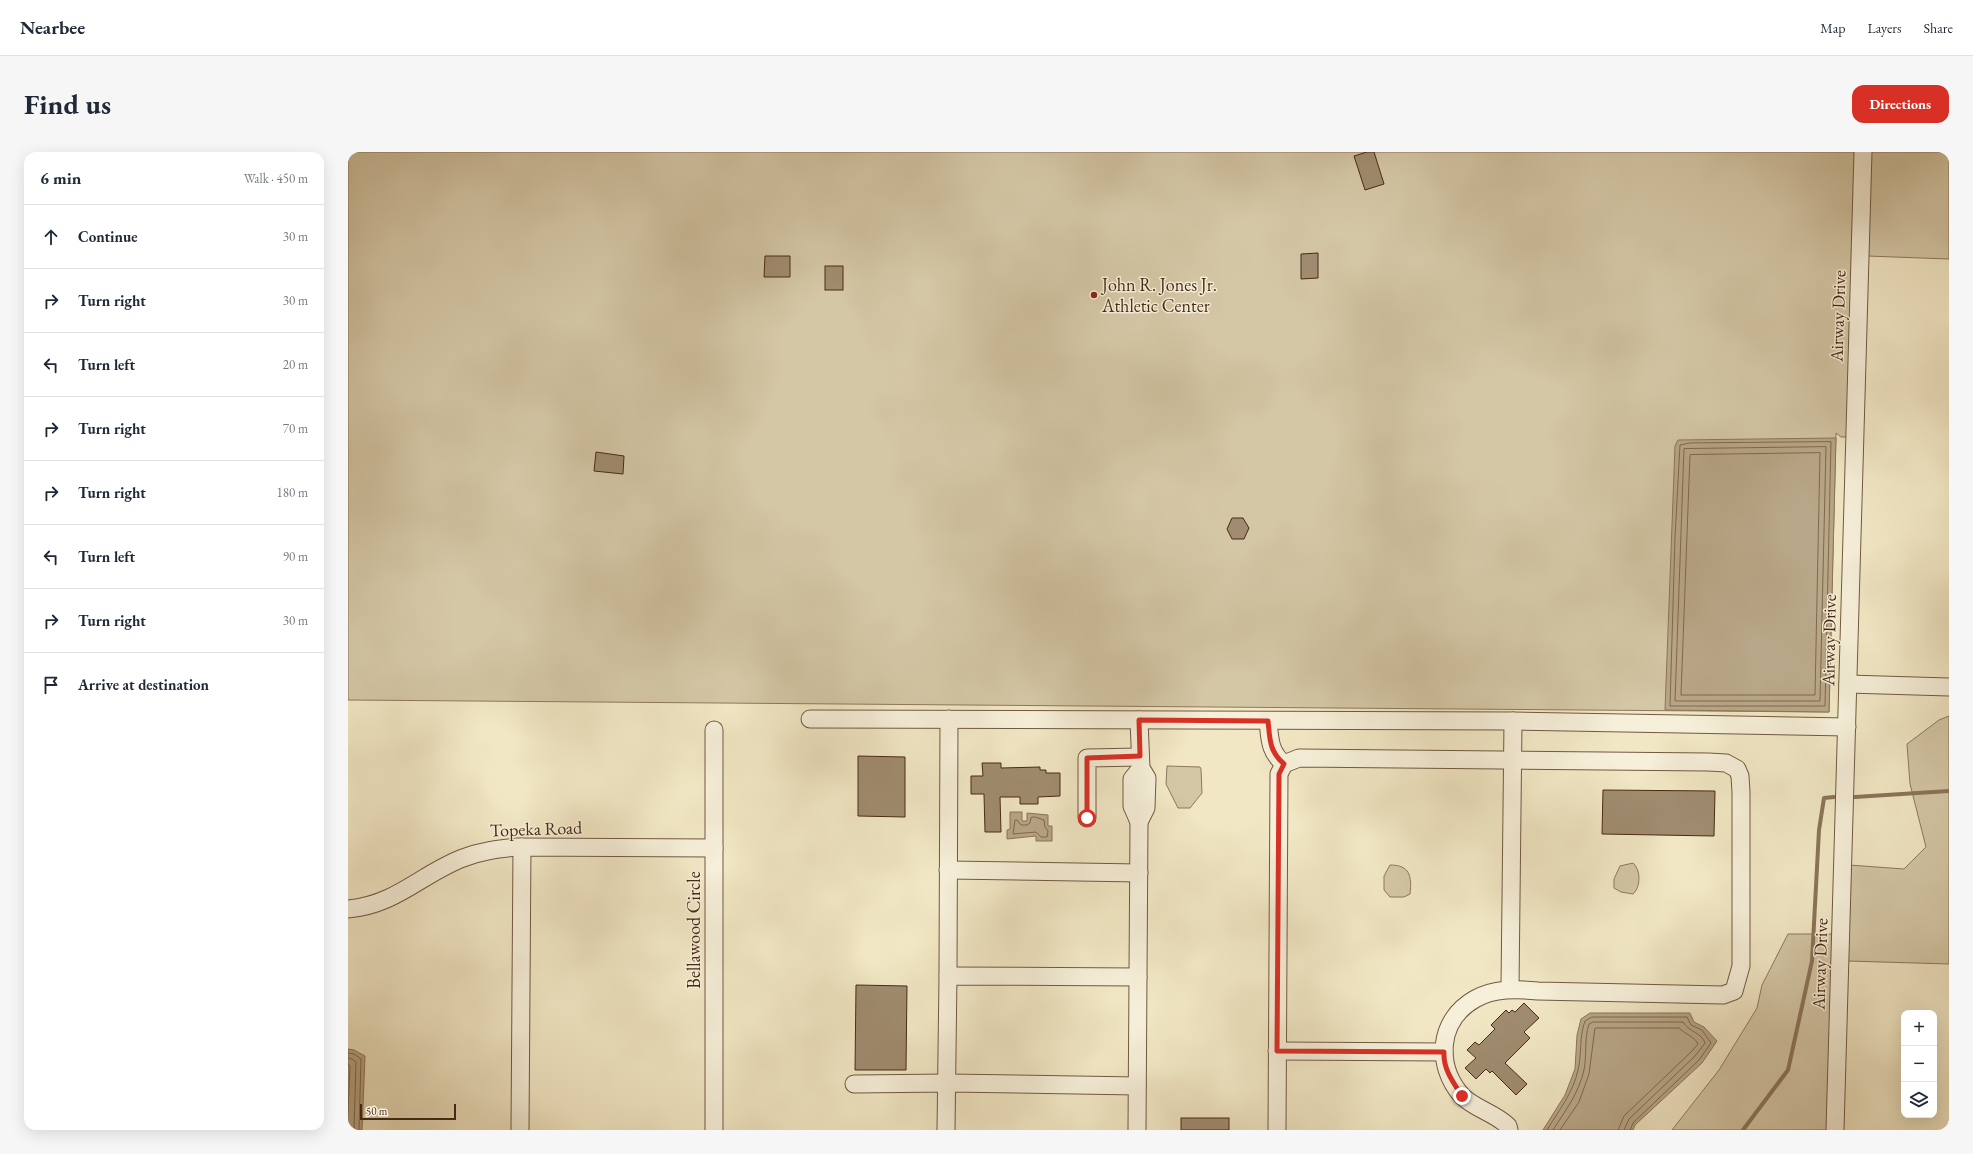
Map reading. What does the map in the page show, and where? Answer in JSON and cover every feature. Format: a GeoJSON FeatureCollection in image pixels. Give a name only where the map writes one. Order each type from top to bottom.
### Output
{"type":"FeatureCollection","features":[{"type":"Feature","properties":{"kind":"street","name":"Airway Drive"},"geometry":{"type":"LineString","coordinates":[[1835,1130],[1863,152]]}},
{"type":"Feature","properties":{"kind":"street"},"geometry":{"type":"LineString","coordinates":[[1848,684],[1949,687]]}},
{"type":"Feature","properties":{"kind":"street"},"geometry":{"type":"LineString","coordinates":[[810,719],[1513,721],[1847,727]]}},
{"type":"Feature","properties":{"kind":"street"},"geometry":{"type":"LineString","coordinates":[[946,1130],[948,1083],[949,719]]}},
{"type":"Feature","properties":{"kind":"street"},"geometry":{"type":"LineString","coordinates":[[1137,1130],[1139,822],[1132,806],[1132,779],[1140,762],[1139,720]]}},
{"type":"Feature","properties":{"kind":"street"},"geometry":{"type":"LineString","coordinates":[[1268,721],[1271,747],[1275,756],[1284,764]]}},
{"type":"Feature","properties":{"kind":"street"},"geometry":{"type":"LineString","coordinates":[[1510,988],[1513,721]]}},
{"type":"Feature","properties":{"kind":"street","name":"Bellawood Circle"},"geometry":{"type":"LineString","coordinates":[[714,730],[714,1130]]}},
{"type":"Feature","properties":{"kind":"street"},"geometry":{"type":"LineString","coordinates":[[1087,818],[1087,758],[1140,762]]}},
{"type":"Feature","properties":{"kind":"street"},"geometry":{"type":"LineString","coordinates":[[1277,1130],[1279,774],[1284,764],[1299,758],[1708,762],[1726,763],[1737,769],[1740,776],[1741,792],[1741,966],[1734,991],[1723,995],[1538,991],[1510,988],[1475,998],[1455,1015],[1445,1035],[1444,1059],[1450,1077],[1462,1096],[1479,1108],[1500,1119],[1508,1126],[1509,1130]]}},
{"type":"Feature","properties":{"kind":"street"},"geometry":{"type":"LineString","coordinates":[[520,1130],[522,847]]}},
{"type":"Feature","properties":{"kind":"street","name":"Topeka Road"},"geometry":{"type":"LineString","coordinates":[[348,909],[362,908],[395,897],[433,873],[462,858],[487,850],[522,847],[714,848]]}},
{"type":"Feature","properties":{"kind":"street"},"geometry":{"type":"LineString","coordinates":[[948,870],[1139,873]]}},
{"type":"Feature","properties":{"kind":"street"},"geometry":{"type":"LineString","coordinates":[[948,976],[1138,977]]}},
{"type":"Feature","properties":{"kind":"street"},"geometry":{"type":"LineString","coordinates":[[1277,1051],[1444,1052]]}},
{"type":"Feature","properties":{"kind":"street"},"geometry":{"type":"LineString","coordinates":[[854,1084],[948,1083],[1138,1086]]}},
{"type":"Feature","properties":{"kind":"shaded area","name":"John R. Jones Jr. Athletic Center"},"geometry":{"type":"Polygon","coordinates":[[[348,152],[1857,152],[1848,437],[1841,437],[1836,433],[1829,712],[348,700],[348,152]]]}},
{"type":"Feature","properties":{"kind":"shaded area"},"geometry":{"type":"Polygon","coordinates":[[[1870,152],[1949,152],[1949,259],[1867,256],[1870,152]]]}},
{"type":"Feature","properties":{"kind":"shaded area"},"geometry":{"type":"Polygon","coordinates":[[[1949,716],[1949,964],[1847,961],[1849,865],[1904,869],[1926,847],[1910,784],[1907,744],[1939,720],[1949,716]]]}},
{"type":"Feature","properties":{"kind":"shaded area"},"geometry":{"type":"Polygon","coordinates":[[[1167,766],[1200,767],[1202,793],[1190,808],[1178,808],[1166,784],[1167,766]]]}},
{"type":"Feature","properties":{"kind":"shaded area"},"geometry":{"type":"Polygon","coordinates":[[[1633,863],[1639,874],[1639,883],[1636,891],[1633,894],[1621,892],[1614,888],[1614,879],[1620,866],[1633,863]]]}},
{"type":"Feature","properties":{"kind":"shaded area"},"geometry":{"type":"Polygon","coordinates":[[[1390,865],[1406,869],[1411,882],[1410,894],[1404,897],[1390,897],[1384,890],[1384,876],[1390,865]]]}},
{"type":"Feature","properties":{"kind":"shaded area"},"geometry":{"type":"Polygon","coordinates":[[[1788,934],[1835,934],[1829,1130],[1672,1130],[1719,1070],[1757,1008],[1762,985],[1788,934]]]}},
{"type":"Feature","properties":{"kind":"water"},"geometry":{"type":"Polygon","coordinates":[[[1836,438],[1829,712],[1665,710],[1675,446],[1678,440],[1836,438]]]}},
{"type":"Feature","properties":{"kind":"water"},"geometry":{"type":"Polygon","coordinates":[[[1010,812],[1022,812],[1022,821],[1027,821],[1027,813],[1048,815],[1048,826],[1052,826],[1052,841],[1036,841],[1036,836],[1007,839],[1007,830],[1010,829],[1010,812]]]}},
{"type":"Feature","properties":{"kind":"water"},"geometry":{"type":"Polygon","coordinates":[[[1590,1013],[1690,1013],[1694,1022],[1704,1027],[1717,1041],[1702,1063],[1635,1125],[1633,1130],[1543,1130],[1565,1095],[1575,1069],[1577,1035],[1581,1019],[1590,1013]]]}},
{"type":"Feature","properties":{"kind":"water"},"geometry":{"type":"Polygon","coordinates":[[[348,1049],[354,1050],[365,1056],[362,1130],[348,1130],[348,1049]]]}},
{"type":"Feature","properties":{"kind":"building"},"geometry":{"type":"Polygon","coordinates":[[[1367,152],[1374,152],[1384,184],[1365,190],[1354,156],[1367,152]]]}},
{"type":"Feature","properties":{"kind":"building"},"geometry":{"type":"Polygon","coordinates":[[[1318,253],[1318,278],[1301,279],[1301,254],[1318,253]]]}},
{"type":"Feature","properties":{"kind":"building"},"geometry":{"type":"Polygon","coordinates":[[[765,256],[790,256],[790,277],[764,277],[765,256]]]}},
{"type":"Feature","properties":{"kind":"building"},"geometry":{"type":"Polygon","coordinates":[[[825,266],[843,266],[843,290],[825,290],[825,266]]]}},
{"type":"Feature","properties":{"kind":"building"},"geometry":{"type":"Polygon","coordinates":[[[596,452],[624,456],[623,474],[594,471],[596,452]]]}},
{"type":"Feature","properties":{"kind":"building"},"geometry":{"type":"Polygon","coordinates":[[[1232,518],[1243,518],[1249,528],[1244,539],[1232,539],[1227,529],[1232,518]]]}},
{"type":"Feature","properties":{"kind":"building"},"geometry":{"type":"Polygon","coordinates":[[[858,756],[905,757],[905,817],[858,816],[858,756]]]}},
{"type":"Feature","properties":{"kind":"building"},"geometry":{"type":"Polygon","coordinates":[[[982,763],[1001,763],[1001,768],[1040,767],[1040,770],[1046,770],[1046,773],[1060,773],[1060,796],[1038,797],[1038,804],[1020,804],[1020,797],[1000,797],[1001,832],[985,832],[984,794],[971,794],[971,776],[983,776],[982,763]]]}},
{"type":"Feature","properties":{"kind":"building"},"geometry":{"type":"Polygon","coordinates":[[[1603,790],[1715,791],[1714,836],[1602,834],[1603,790]]]}},
{"type":"Feature","properties":{"kind":"building"},"geometry":{"type":"Polygon","coordinates":[[[856,985],[907,986],[906,1070],[855,1070],[856,985]]]}},
{"type":"Feature","properties":{"kind":"building"},"geometry":{"type":"Polygon","coordinates":[[[1524,1003],[1539,1018],[1524,1032],[1530,1038],[1505,1063],[1527,1084],[1516,1095],[1492,1071],[1490,1073],[1486,1069],[1476,1079],[1465,1068],[1476,1058],[1467,1050],[1475,1042],[1479,1045],[1495,1029],[1491,1025],[1506,1010],[1509,1013],[1512,1010],[1515,1012],[1524,1003]]]}},
{"type":"Feature","properties":{"kind":"building"},"geometry":{"type":"Polygon","coordinates":[[[1181,1118],[1229,1118],[1229,1130],[1181,1130],[1181,1118]]]}},
{"type":"Feature","properties":{"kind":"waterway"},"geometry":{"type":"LineString","coordinates":[[1855,797],[1949,791]]}},
{"type":"Feature","properties":{"kind":"waterway"},"geometry":{"type":"LineString","coordinates":[[1743,1130],[1788,1070],[1812,961],[1819,830],[1824,798],[1834,797]]}},
{"type":"Feature","properties":{"kind":"place","name":"John R. Jones Jr. Athletic Center"},"geometry":{"type":"Point","coordinates":[1094,295]}},
{"type":"Feature","properties":{"kind":"route"},"geometry":{"type":"LineString","coordinates":[[1087,818],[1087,758],[1140,756],[1139,720],[1268,721],[1271,747],[1275,756],[1284,764],[1279,774],[1277,1051],[1444,1052],[1444,1059],[1450,1077],[1462,1096]]}}]}
